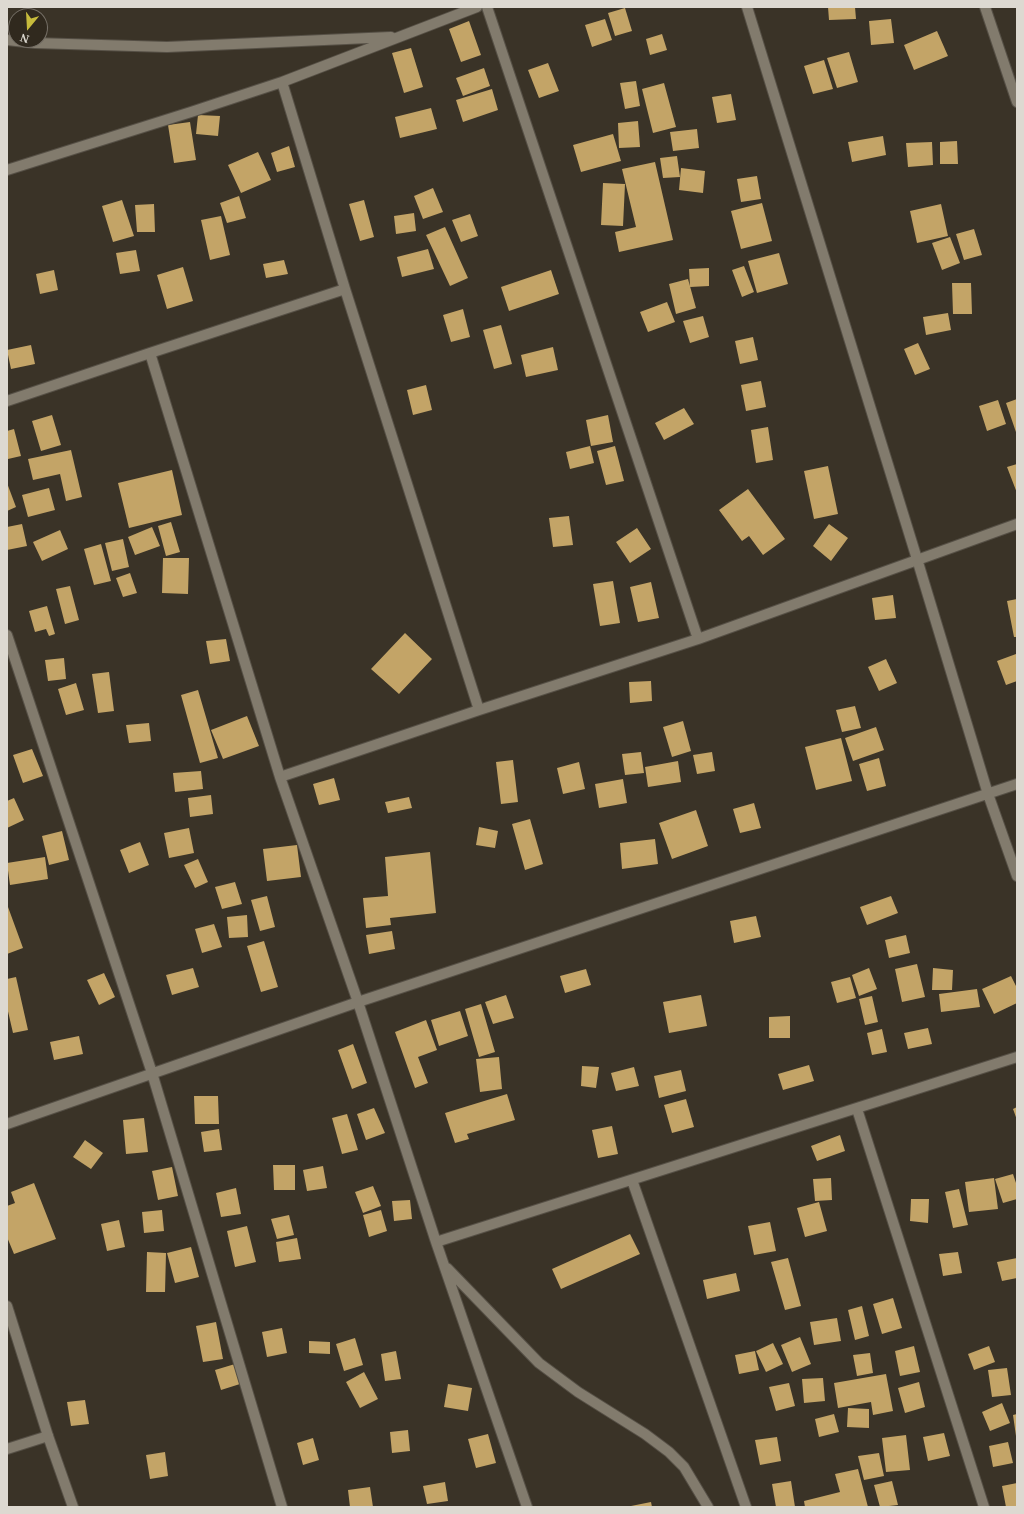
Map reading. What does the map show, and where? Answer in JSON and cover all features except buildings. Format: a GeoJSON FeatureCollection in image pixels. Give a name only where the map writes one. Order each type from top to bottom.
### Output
{"type":"FeatureCollection","features":[{"type":"Feature","properties":{"kind":"street"},"geometry":{"type":"LineString","coordinates":[[7,170],[282,82],[476,7]]}},
{"type":"Feature","properties":{"kind":"street"},"geometry":{"type":"LineString","coordinates":[[487,7],[698,639]]}},
{"type":"Feature","properties":{"kind":"street"},"geometry":{"type":"LineString","coordinates":[[747,7],[988,794],[1017,876]]}},
{"type":"Feature","properties":{"kind":"street"},"geometry":{"type":"LineString","coordinates":[[985,7],[1017,102]]}},
{"type":"Feature","properties":{"kind":"street"},"geometry":{"type":"LineString","coordinates":[[7,40],[35,43],[167,47],[401,36]]}},
{"type":"Feature","properties":{"kind":"street"},"geometry":{"type":"LineString","coordinates":[[282,82],[345,290],[479,710]]}},
{"type":"Feature","properties":{"kind":"street"},"geometry":{"type":"LineString","coordinates":[[7,401],[345,290]]}},
{"type":"Feature","properties":{"kind":"street"},"geometry":{"type":"LineString","coordinates":[[150,353],[280,777],[358,1002],[436,1242],[527,1507]]}},
{"type":"Feature","properties":{"kind":"street"},"geometry":{"type":"LineString","coordinates":[[280,777],[479,710],[698,639],[1017,524]]}},
{"type":"Feature","properties":{"kind":"street"},"geometry":{"type":"LineString","coordinates":[[7,635],[152,1073],[282,1507]]}},
{"type":"Feature","properties":{"kind":"street"},"geometry":{"type":"LineString","coordinates":[[7,1124],[358,1002],[1017,784]]}},
{"type":"Feature","properties":{"kind":"street"},"geometry":{"type":"LineString","coordinates":[[436,1242],[1017,1057]]}},
{"type":"Feature","properties":{"kind":"street"},"geometry":{"type":"LineString","coordinates":[[857,1109],[984,1507]]}},
{"type":"Feature","properties":{"kind":"street"},"geometry":{"type":"LineString","coordinates":[[632,1180],[746,1507]]}},
{"type":"Feature","properties":{"kind":"street"},"geometry":{"type":"LineString","coordinates":[[444,1264],[539,1363],[578,1392],[645,1434],[669,1452],[684,1467],[708,1507]]}},
{"type":"Feature","properties":{"kind":"street"},"geometry":{"type":"LineString","coordinates":[[7,1306],[48,1436],[73,1507]]}},
{"type":"Feature","properties":{"kind":"street"},"geometry":{"type":"LineString","coordinates":[[7,1449],[48,1436]]}}]}
